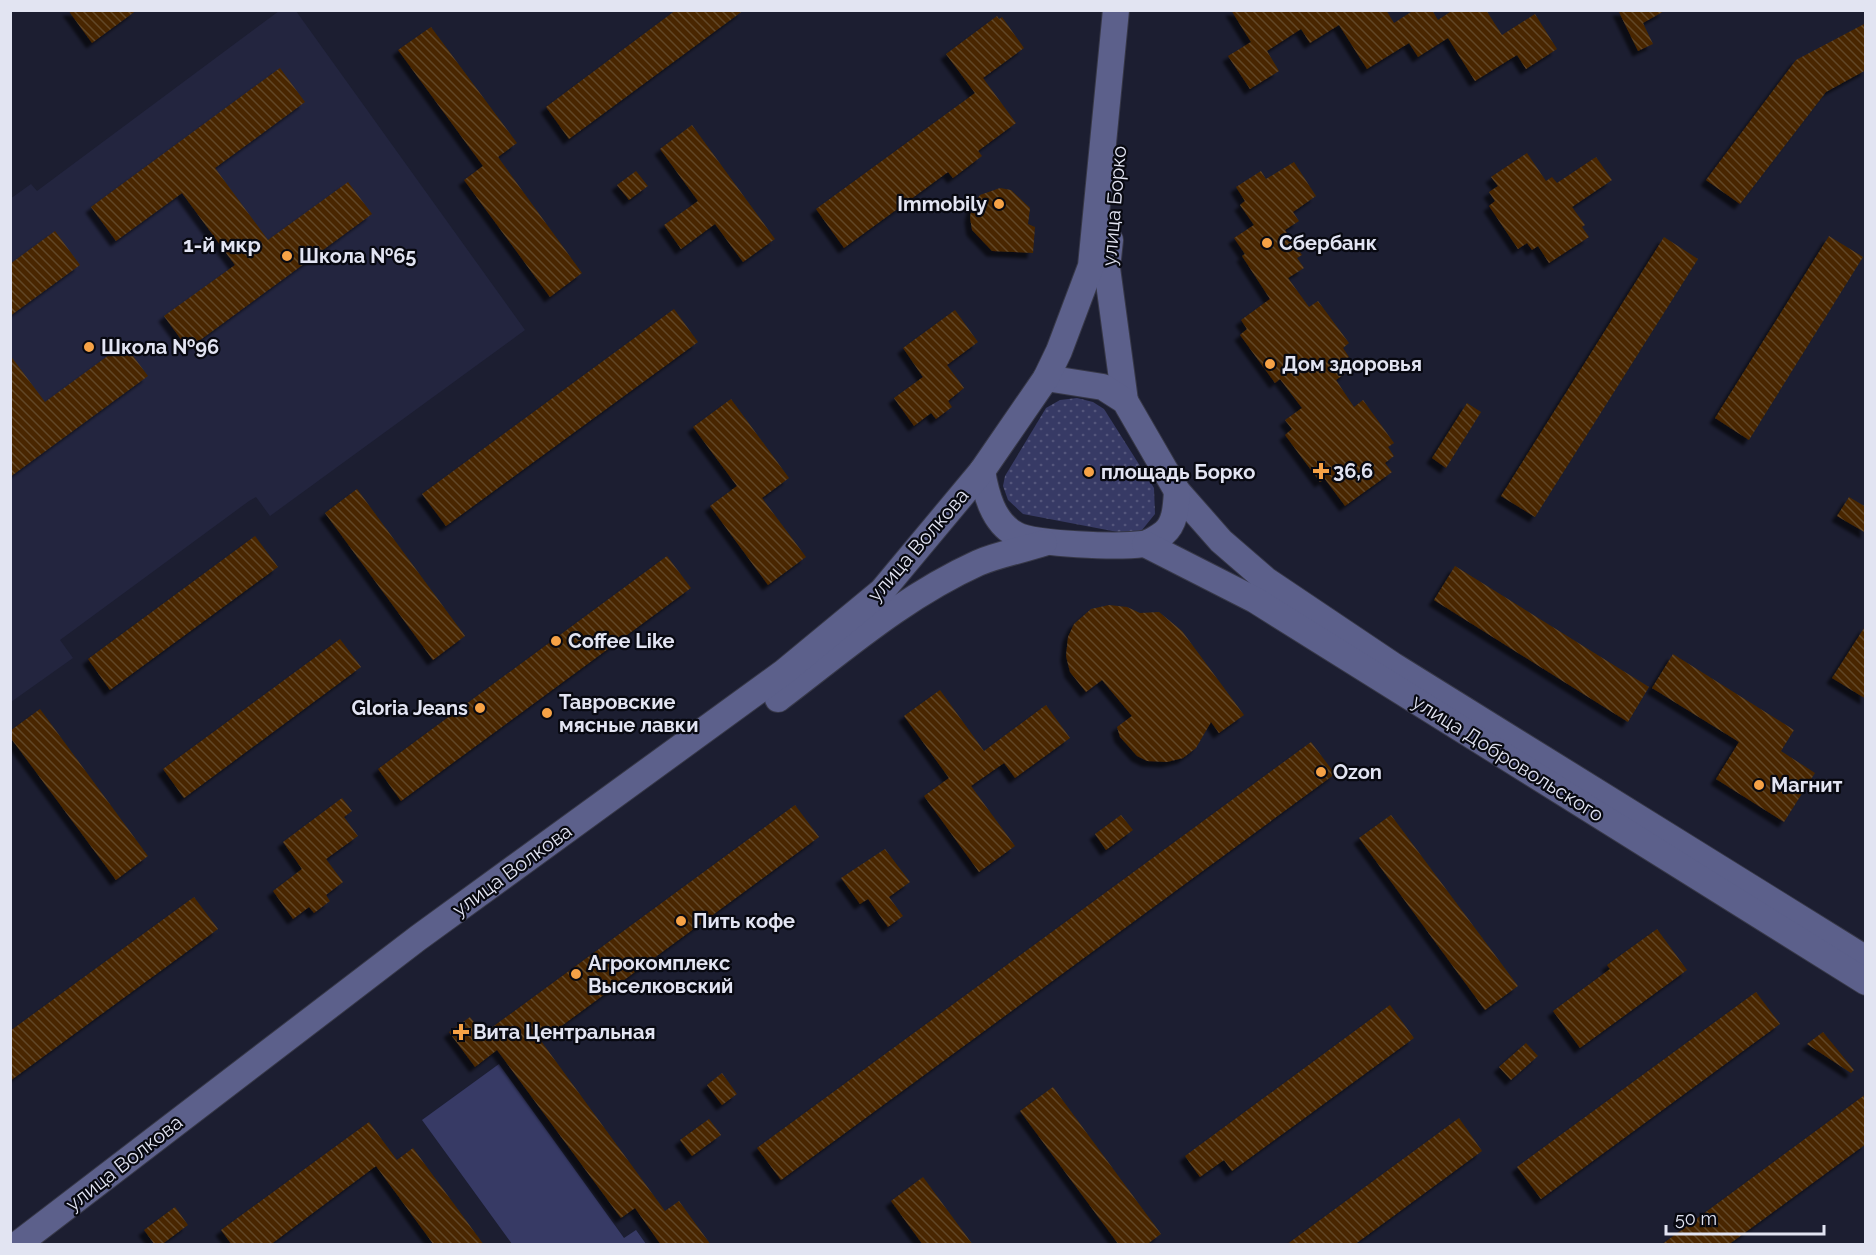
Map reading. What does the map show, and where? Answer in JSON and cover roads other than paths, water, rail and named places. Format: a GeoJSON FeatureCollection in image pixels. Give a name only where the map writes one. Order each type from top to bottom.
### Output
{"type":"FeatureCollection","features":[{"type":"Feature","properties":{"kind":"main road","name":"улица Борко"},"geometry":{"type":"LineString","coordinates":[[1046,378],[1059,351],[1091,266],[1116,10]]}},
{"type":"Feature","properties":{"kind":"main road","name":"улица Борко"},"geometry":{"type":"LineString","coordinates":[[1125,400],[1107,268],[1131,10]]}},
{"type":"Feature","properties":{"kind":"main road"},"geometry":{"type":"LineString","coordinates":[[1046,378],[1103,387],[1125,400],[1178,491],[1175,514],[1165,533],[1145,543],[1044,543],[1015,534],[998,518],[986,495],[982,471],[1046,378]]}},
{"type":"Feature","properties":{"kind":"main road","name":"улица Волкова"},"geometry":{"type":"LineString","coordinates":[[18,1245],[418,938],[784,672],[882,591],[982,471]]}},
{"type":"Feature","properties":{"kind":"main road","name":"улица Добровольского"},"geometry":{"type":"LineString","coordinates":[[1178,491],[1221,541],[1266,580],[1394,666],[1866,959]]}},
{"type":"Feature","properties":{"kind":"main road","name":"улица Волкова"},"geometry":{"type":"LineString","coordinates":[[46,1245],[428,952],[779,697],[894,609],[980,562],[1044,543]]}},
{"type":"Feature","properties":{"kind":"main road","name":"улица Добровольского"},"geometry":{"type":"LineString","coordinates":[[1145,543],[1255,600],[1866,982]]}},
{"type":"Feature","properties":{"kind":"place","name":"Immobily"},"geometry":{"type":"Point","coordinates":[999,204]}},
{"type":"Feature","properties":{"kind":"place","name":"Сбербанк"},"geometry":{"type":"Point","coordinates":[1267,243]}},
{"type":"Feature","properties":{"kind":"place","name":"Школа №65"},"geometry":{"type":"Point","coordinates":[287,256]}},
{"type":"Feature","properties":{"kind":"place","name":"Школа №96"},"geometry":{"type":"Point","coordinates":[89,347]}},
{"type":"Feature","properties":{"kind":"place","name":"Дом здоровья"},"geometry":{"type":"Point","coordinates":[1270,364]}},
{"type":"Feature","properties":{"kind":"place","name":"36,6"},"geometry":{"type":"Point","coordinates":[1321,471]}},
{"type":"Feature","properties":{"kind":"place","name":"площадь Борко"},"geometry":{"type":"Point","coordinates":[1089,472]}},
{"type":"Feature","properties":{"kind":"place","name":"Coffee Like"},"geometry":{"type":"Point","coordinates":[556,641]}},
{"type":"Feature","properties":{"kind":"place","name":"Gloria Jeans"},"geometry":{"type":"Point","coordinates":[480,708]}},
{"type":"Feature","properties":{"kind":"place","name":"Тавровские мясные лавки"},"geometry":{"type":"Point","coordinates":[547,713]}},
{"type":"Feature","properties":{"kind":"place","name":"Ozon"},"geometry":{"type":"Point","coordinates":[1321,772]}},
{"type":"Feature","properties":{"kind":"place","name":"Магнит"},"geometry":{"type":"Point","coordinates":[1759,785]}},
{"type":"Feature","properties":{"kind":"place","name":"Пить кофе"},"geometry":{"type":"Point","coordinates":[681,921]}},
{"type":"Feature","properties":{"kind":"place","name":"Агрокомплекс Выселковский"},"geometry":{"type":"Point","coordinates":[576,974]}},
{"type":"Feature","properties":{"kind":"place","name":"Вита Центральная"},"geometry":{"type":"Point","coordinates":[461,1032]}},
{"type":"Feature","properties":{"kind":"district","name":"1-й мкр"},"geometry":{"type":"Point","coordinates":[222,244]}}]}
